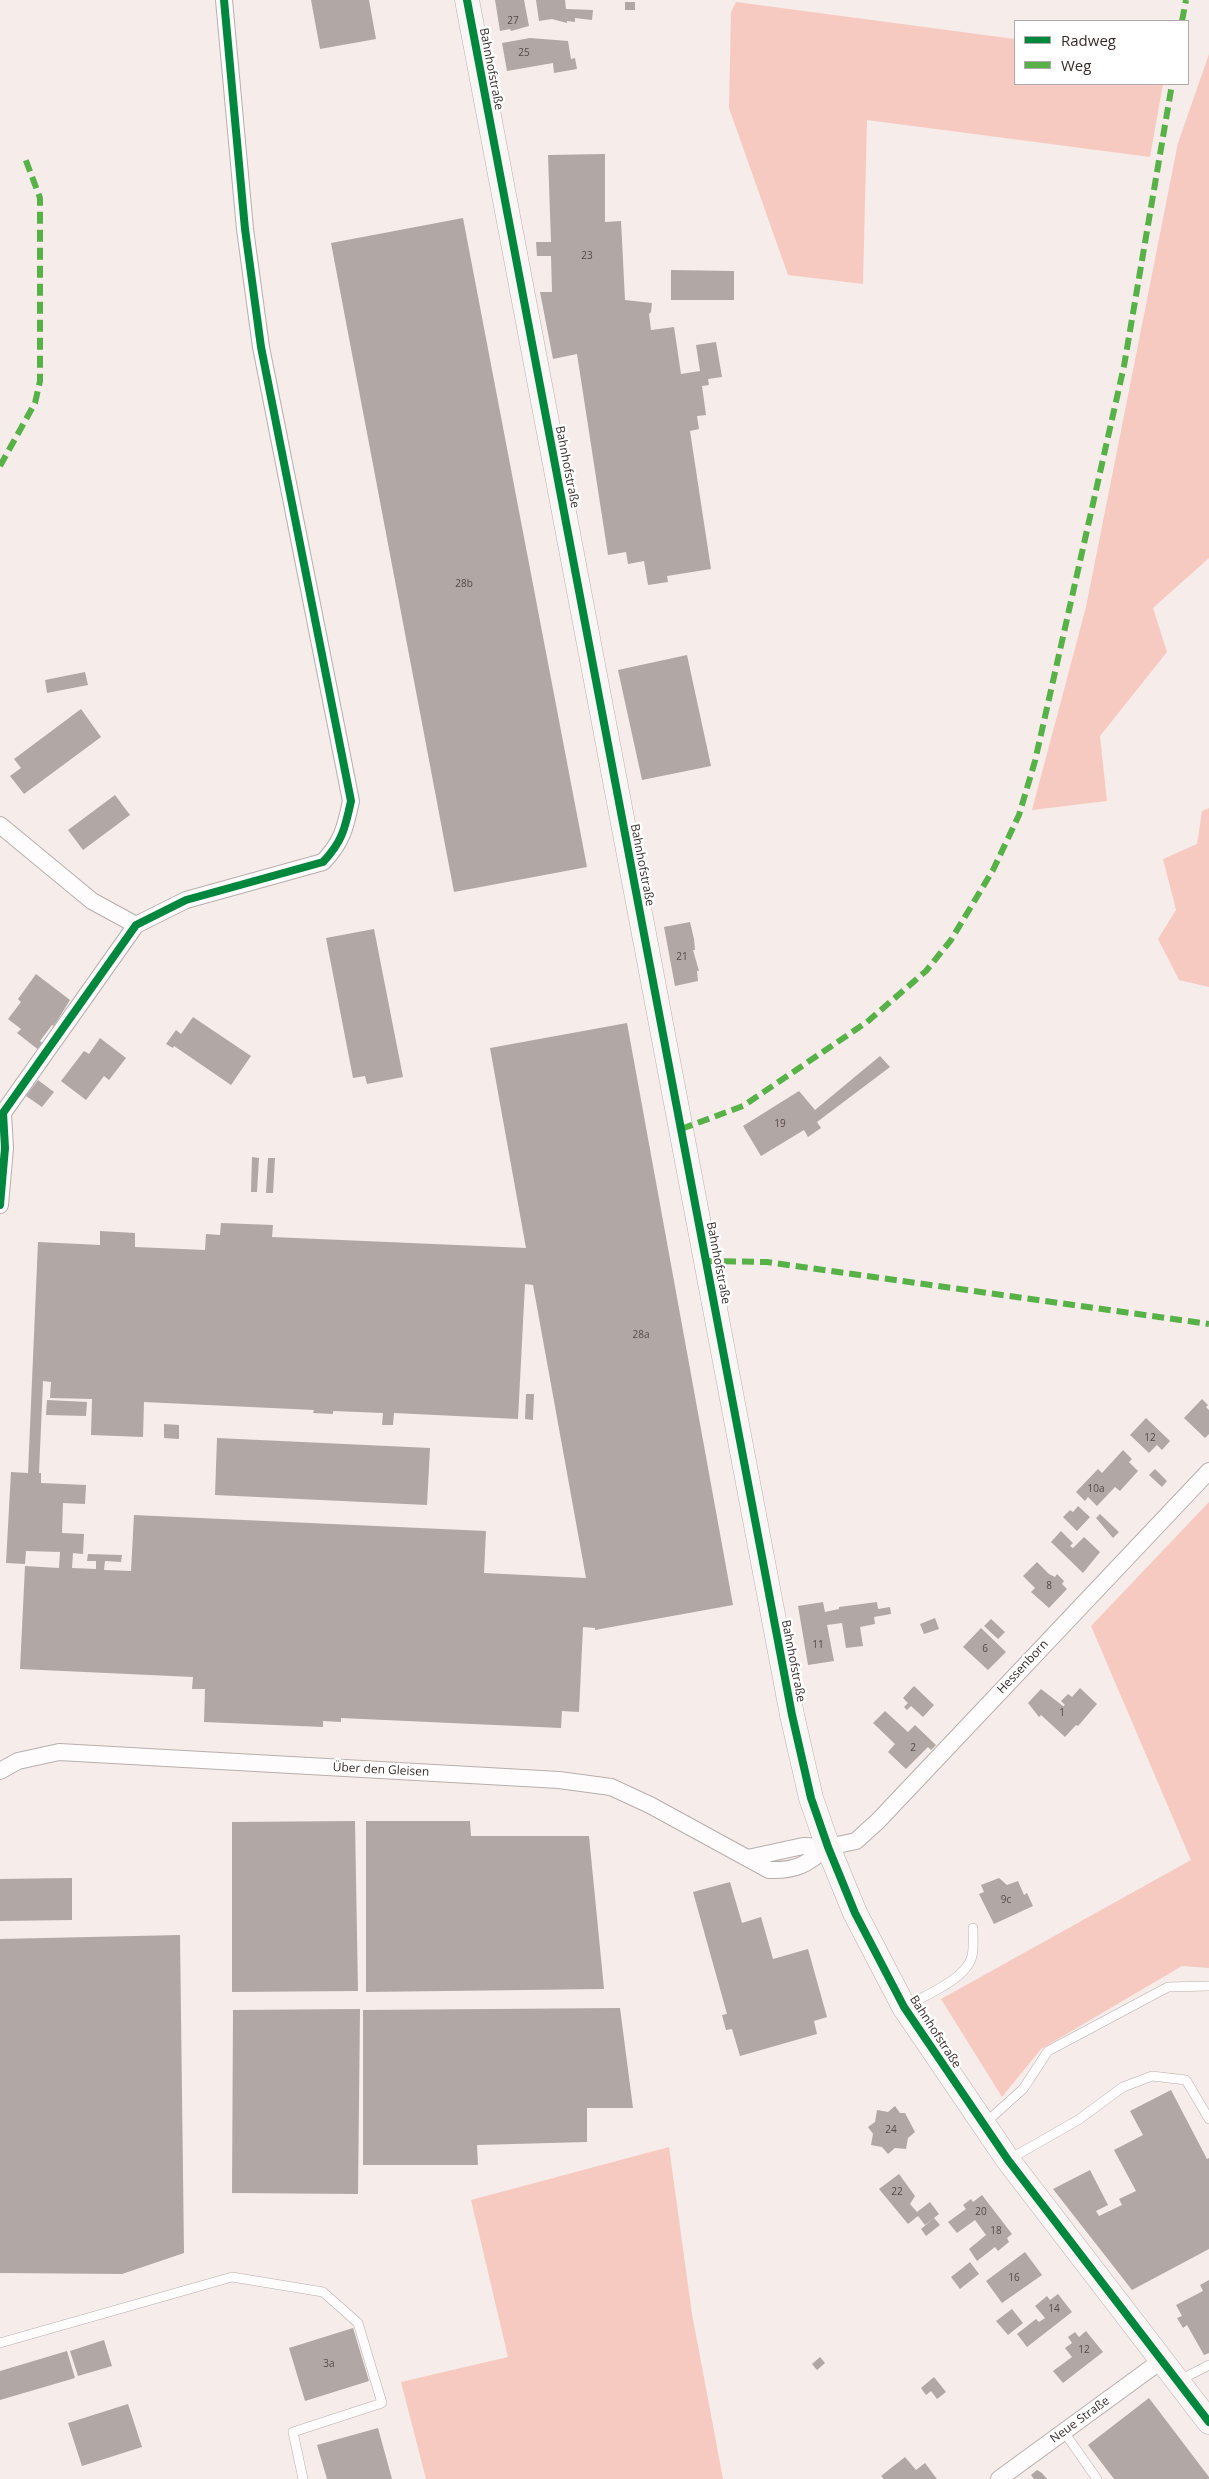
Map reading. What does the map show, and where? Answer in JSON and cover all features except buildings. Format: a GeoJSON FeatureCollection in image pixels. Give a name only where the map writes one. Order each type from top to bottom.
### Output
{"type":"FeatureCollection","features":[{"type":"Feature","properties":{"kind":"main road","name":"Bahnhofstraße"},"geometry":{"type":"LineString","coordinates":[[466,0],[792,1716],[811,1798],[828,1847],[855,1913],[904,2007],[983,2126],[1209,2422]]}},
{"type":"Feature","properties":{"kind":"street"},"geometry":{"type":"LineString","coordinates":[[0,1205],[5,1148],[3,1113],[136,925],[186,900],[323,862],[337,848],[345,832],[351,801],[260,347],[245,229],[224,0]]}},
{"type":"Feature","properties":{"kind":"street"},"geometry":{"type":"LineString","coordinates":[[0,825],[92,901],[136,925]]}},
{"type":"Feature","properties":{"kind":"street","name":"Hessenborn"},"geometry":{"type":"LineString","coordinates":[[828,1847],[856,1841],[878,1821],[1209,1471]]}},
{"type":"Feature","properties":{"kind":"street","name":"Über den Gleisen"},"geometry":{"type":"LineString","coordinates":[[0,1771],[18,1761],[59,1752],[559,1780],[611,1787],[650,1805],[748,1858],[803,1846],[828,1847]]}},
{"type":"Feature","properties":{"kind":"street","name":"Neue Straße"},"geometry":{"type":"LineString","coordinates":[[999,2479],[1162,2360]]}},
{"type":"Feature","properties":{"kind":"lane"},"geometry":{"type":"LineString","coordinates":[[904,2007],[956,1978],[966,1968],[972,1957],[973,1928]]}},
{"type":"Feature","properties":{"kind":"lane"},"geometry":{"type":"LineString","coordinates":[[983,2126],[1023,2089],[1048,2050],[1168,1987],[1209,1986]]}},
{"type":"Feature","properties":{"kind":"lane"},"geometry":{"type":"LineString","coordinates":[[1008,2160],[1078,2120],[1123,2087],[1152,2076],[1186,2080],[1209,2119]]}},
{"type":"Feature","properties":{"kind":"lane"},"geometry":{"type":"LineString","coordinates":[[0,2343],[232,2277],[323,2292],[358,2323],[382,2403],[293,2432],[303,2479]]}},
{"type":"Feature","properties":{"kind":"lane"},"geometry":{"type":"LineString","coordinates":[[1178,2381],[1209,2364]]}},
{"type":"Feature","properties":{"kind":"lane"},"geometry":{"type":"LineString","coordinates":[[1064,2432],[1097,2479]]}},
{"type":"Feature","properties":{"kind":"shaded area"},"geometry":{"type":"Polygon","coordinates":[[[736,2],[1014,39],[1014,85],[1163,85],[1150,157],[867,120],[863,284],[788,275],[729,108],[731,12],[736,2]]]}},
{"type":"Feature","properties":{"kind":"shaded area"},"geometry":{"type":"Polygon","coordinates":[[[1209,54],[1209,558],[1153,608],[1167,652],[1100,736],[1107,801],[1032,810],[1086,607],[1178,143],[1209,54]]]}},
{"type":"Feature","properties":{"kind":"shaded area"},"geometry":{"type":"Polygon","coordinates":[[[1209,808],[1209,987],[1179,980],[1158,939],[1176,910],[1163,859],[1197,844],[1202,811],[1209,808]]]}},
{"type":"Feature","properties":{"kind":"shaded area"},"geometry":{"type":"Polygon","coordinates":[[[1209,1502],[1209,1968],[1182,1966],[1041,2049],[1002,2097],[941,1999],[1191,1860],[1091,1626],[1209,1502]]]}},
{"type":"Feature","properties":{"kind":"shaded area"},"geometry":{"type":"Polygon","coordinates":[[[669,2147],[692,2314],[723,2479],[426,2479],[401,2382],[508,2357],[471,2200],[669,2147]]]}},
{"type":"Feature","properties":{"kind":"marked path"},"geometry":{"type":"LineString","coordinates":[[1182,20],[1186,0]]}},
{"type":"Feature","properties":{"kind":"marked path"},"geometry":{"type":"LineString","coordinates":[[681,1129],[743,1106],[867,1022],[926,971],[951,940],[993,870],[1019,815],[1035,761],[1124,366],[1172,85]]}},
{"type":"Feature","properties":{"kind":"marked path"},"geometry":{"type":"LineString","coordinates":[[0,466],[35,403],[40,381],[40,198],[25,158]]}},
{"type":"Feature","properties":{"kind":"marked path"},"geometry":{"type":"LineString","coordinates":[[706,1261],[767,1262],[1209,1324]]}},
{"type":"Feature","properties":{"kind":"cycle path"},"geometry":{"type":"LineString","coordinates":[[0,1205],[5,1148],[3,1113],[136,925],[186,900],[323,862],[339,841],[347,820],[351,801],[261,347],[245,229],[224,0]]}},
{"type":"Feature","properties":{"kind":"cycle path"},"geometry":{"type":"LineString","coordinates":[[467,0],[792,1715],[811,1798],[828,1847],[855,1913],[904,2007],[1008,2160],[1209,2422]]}}]}
